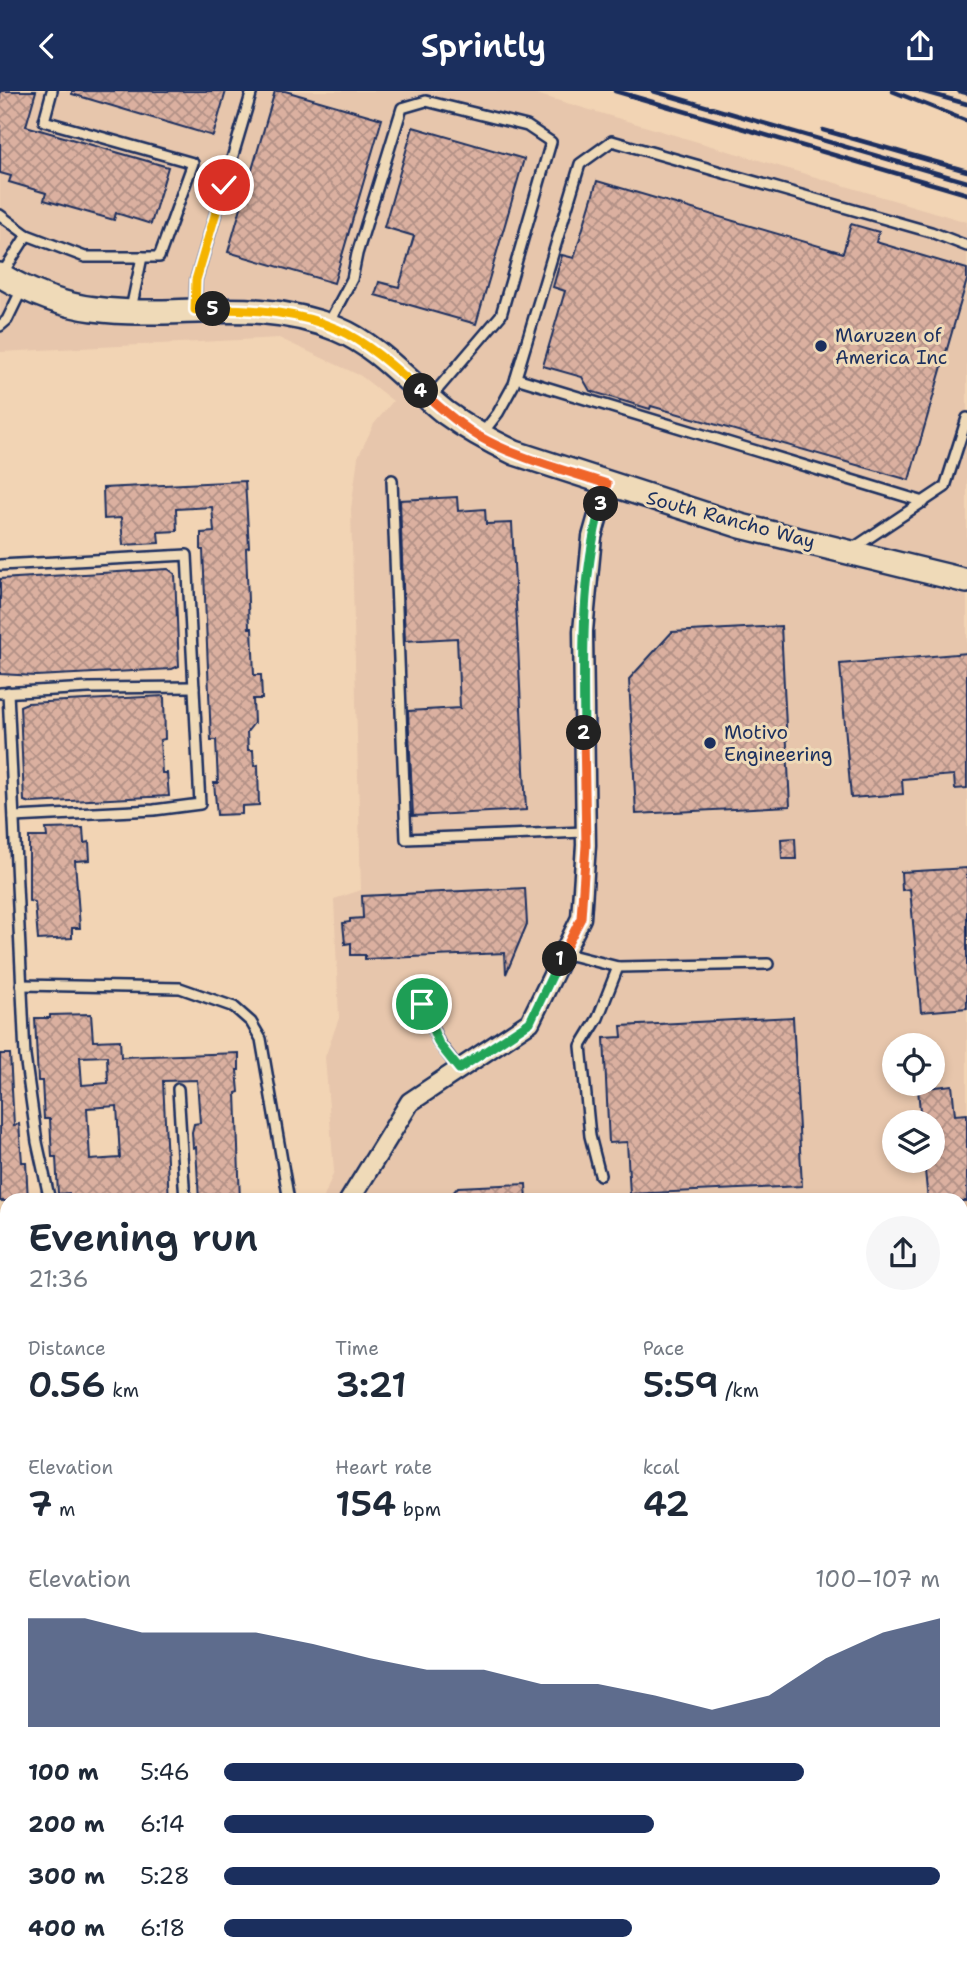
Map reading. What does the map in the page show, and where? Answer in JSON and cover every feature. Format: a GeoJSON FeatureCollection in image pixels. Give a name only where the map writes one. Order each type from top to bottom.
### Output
{"type":"FeatureCollection","features":[{"type":"Feature","properties":{"kind":"street","name":"South Rancho Way"},"geometry":{"type":"LineString","coordinates":[[1,275],[22,288],[54,301],[94,309],[246,309],[297,317],[337,329],[372,351],[480,437],[515,453],[741,526],[967,581]]}},
{"type":"Feature","properties":{"kind":"street"},"geometry":{"type":"LineString","coordinates":[[354,1193],[410,1102],[530,1022],[581,918],[585,832],[583,631],[592,537],[607,484]]}},
{"type":"Feature","properties":{"kind":"lane"},"geometry":{"type":"LineString","coordinates":[[0,215],[27,235],[85,257],[159,257],[193,163],[44,121],[52,91]]}},
{"type":"Feature","properties":{"kind":"lane"},"geometry":{"type":"LineString","coordinates":[[195,310],[196,280],[251,91]]}},
{"type":"Feature","properties":{"kind":"lane"},"geometry":{"type":"LineString","coordinates":[[327,326],[352,279],[357,254],[402,108],[426,100],[527,126],[551,142],[502,315],[430,398]]}},
{"type":"Feature","properties":{"kind":"lane"},"geometry":{"type":"LineString","coordinates":[[480,437],[498,413],[516,378],[580,164],[612,141],[931,232],[967,246]]}},
{"type":"Feature","properties":{"kind":"lane"},"geometry":{"type":"LineString","coordinates":[[1,275],[27,235]]}},
{"type":"Feature","properties":{"kind":"lane"},"geometry":{"type":"LineString","coordinates":[[131,311],[142,257]]}},
{"type":"Feature","properties":{"kind":"lane"},"geometry":{"type":"LineString","coordinates":[[0,326],[7,320],[22,288]]}},
{"type":"Feature","properties":{"kind":"lane"},"geometry":{"type":"LineString","coordinates":[[516,378],[924,502]]}},
{"type":"Feature","properties":{"kind":"lane"},"geometry":{"type":"LineString","coordinates":[[849,551],[945,487],[967,418]]}},
{"type":"Feature","properties":{"kind":"lane"},"geometry":{"type":"LineString","coordinates":[[392,480],[406,839],[585,832]]}},
{"type":"Feature","properties":{"kind":"lane"},"geometry":{"type":"LineString","coordinates":[[0,565],[187,555],[200,804],[155,810],[14,817]]}},
{"type":"Feature","properties":{"kind":"lane"},"geometry":{"type":"LineString","coordinates":[[48,1193],[37,1142],[26,1068],[14,817],[4,693],[89,688],[194,687]]}},
{"type":"Feature","properties":{"kind":"lane"},"geometry":{"type":"LineString","coordinates":[[563,953],[618,967],[768,964]]}},
{"type":"Feature","properties":{"kind":"lane"},"geometry":{"type":"LineString","coordinates":[[600,1175],[590,1136],[581,1046],[598,1018],[618,967]]}},
{"type":"Feature","properties":{"kind":"lane"},"geometry":{"type":"LineString","coordinates":[[22,985],[180,988],[233,1007],[251,1022],[261,1039],[288,1193]]}},
{"type":"Feature","properties":{"kind":"lane"},"geometry":{"type":"LineString","coordinates":[[422,1004],[439,1044],[459,1069]]}},
{"type":"Feature","properties":{"kind":"lane"},"geometry":{"type":"LineString","coordinates":[[178,1089],[184,1193]]}},
{"type":"Feature","properties":{"kind":"shaded area"},"geometry":{"type":"Polygon","coordinates":[[[0,91],[526,91],[967,222],[967,1193],[326,1193],[334,1171],[325,1057],[339,1018],[334,899],[361,890],[351,509],[358,457],[374,424],[393,401],[361,376],[279,338],[0,352],[0,91]]]}},
{"type":"Feature","properties":{"kind":"building"},"geometry":{"type":"Polygon","coordinates":[[[0,91],[36,91],[26,126],[168,167],[151,224],[116,213],[114,220],[44,200],[46,193],[9,182],[11,176],[0,173],[0,91]]]}},
{"type":"Feature","properties":{"kind":"building"},"geometry":{"type":"Polygon","coordinates":[[[72,91],[226,91],[213,136],[72,94],[72,91]]]}},
{"type":"Feature","properties":{"kind":"building"},"geometry":{"type":"Polygon","coordinates":[[[275,91],[285,91],[382,119],[334,283],[228,252],[275,91]]]}},
{"type":"Feature","properties":{"kind":"building"},"geometry":{"type":"Polygon","coordinates":[[[413,127],[524,159],[476,324],[375,295],[379,282],[399,287],[414,236],[384,227],[413,127]]]}},
{"type":"Feature","properties":{"kind":"building","name":"Maruzen of America Inc"},"geometry":{"type":"Polygon","coordinates":[[[597,181],[843,253],[851,224],[879,232],[876,242],[967,269],[967,280],[909,480],[590,391],[582,377],[543,366],[565,291],[553,287],[562,255],[574,258],[597,181]]]}},
{"type":"Feature","properties":{"kind":"building"},"geometry":{"type":"Polygon","coordinates":[[[245,481],[249,547],[246,548],[249,628],[252,628],[254,675],[261,675],[262,699],[253,699],[254,723],[247,732],[248,750],[253,750],[254,766],[258,765],[259,805],[242,806],[242,814],[217,815],[214,783],[218,783],[216,740],[211,740],[201,550],[201,533],[214,532],[212,507],[176,509],[177,531],[158,532],[159,543],[123,545],[121,518],[104,519],[103,488],[245,481]]]}},
{"type":"Feature","properties":{"kind":"building"},"geometry":{"type":"Polygon","coordinates":[[[457,497],[458,511],[485,509],[486,524],[512,523],[526,810],[413,816],[408,711],[460,708],[457,638],[405,641],[400,500],[457,497]]]}},
{"type":"Feature","properties":{"kind":"building"},"geometry":{"type":"Polygon","coordinates":[[[168,569],[175,574],[179,666],[172,669],[36,676],[0,674],[0,579],[168,569]]]}},
{"type":"Feature","properties":{"kind":"building","name":"Motivo Engineering"},"geometry":{"type":"Polygon","coordinates":[[[781,626],[790,806],[636,814],[629,679],[672,632],[781,626]]]}},
{"type":"Feature","properties":{"kind":"building"},"geometry":{"type":"Polygon","coordinates":[[[967,653],[967,788],[955,789],[954,775],[902,779],[903,794],[851,798],[840,664],[967,653]]]}},
{"type":"Feature","properties":{"kind":"building"},"geometry":{"type":"Polygon","coordinates":[[[164,696],[165,739],[160,740],[162,773],[167,773],[169,796],[31,803],[24,801],[20,706],[27,703],[164,696]]]}},
{"type":"Feature","properties":{"kind":"building"},"geometry":{"type":"Polygon","coordinates":[[[83,828],[84,843],[89,842],[90,860],[75,861],[80,928],[72,928],[72,938],[38,940],[35,902],[29,901],[29,837],[47,837],[46,829],[83,828]]]}},
{"type":"Feature","properties":{"kind":"building"},"geometry":{"type":"Polygon","coordinates":[[[795,838],[796,859],[782,859],[781,839],[795,838]]]}},
{"type":"Feature","properties":{"kind":"building"},"geometry":{"type":"Polygon","coordinates":[[[967,868],[967,1008],[921,1012],[910,889],[902,890],[901,872],[967,868]]]}},
{"type":"Feature","properties":{"kind":"building"},"geometry":{"type":"Polygon","coordinates":[[[525,888],[527,924],[506,974],[505,953],[365,959],[365,955],[351,955],[351,943],[345,944],[343,923],[350,922],[350,919],[363,918],[362,896],[525,888]]]}},
{"type":"Feature","properties":{"kind":"building"},"geometry":{"type":"Polygon","coordinates":[[[91,1014],[93,1041],[120,1040],[121,1057],[239,1053],[239,1092],[236,1093],[240,1193],[199,1193],[196,1147],[193,1148],[192,1132],[194,1124],[200,1123],[197,1080],[163,1081],[169,1193],[58,1193],[50,1119],[44,1119],[42,1081],[38,1081],[35,1018],[50,1018],[50,1015],[91,1014]],[[107,1056],[80,1057],[82,1085],[108,1083],[107,1056]],[[117,1106],[87,1108],[90,1160],[120,1158],[117,1106]]]}},
{"type":"Feature","properties":{"kind":"building"},"geometry":{"type":"Polygon","coordinates":[[[793,1017],[802,1186],[630,1193],[627,1142],[609,1143],[604,1038],[622,1037],[621,1026],[793,1017]]]}},
{"type":"Feature","properties":{"kind":"building"},"geometry":{"type":"Polygon","coordinates":[[[0,1054],[10,1054],[14,1125],[19,1124],[22,1162],[26,1162],[28,1193],[0,1193],[0,1054]]]}},
{"type":"Feature","properties":{"kind":"building"},"geometry":{"type":"Polygon","coordinates":[[[952,1085],[955,1115],[967,1114],[967,1193],[927,1193],[925,1173],[945,1173],[945,1110],[920,1110],[919,1096],[945,1096],[945,1086],[952,1085]]]}},
{"type":"Feature","properties":{"kind":"building"},"geometry":{"type":"Polygon","coordinates":[[[526,1184],[527,1193],[453,1193],[458,1187],[526,1184]]]}},
{"type":"Feature","properties":{"kind":"railway"},"geometry":{"type":"LineString","coordinates":[[615,91],[967,194]]}},
{"type":"Feature","properties":{"kind":"railway"},"geometry":{"type":"LineString","coordinates":[[653,91],[967,182]]}},
{"type":"Feature","properties":{"kind":"railway"},"geometry":{"type":"LineString","coordinates":[[892,91],[967,121]]}},
{"type":"Feature","properties":{"kind":"railway"},"geometry":{"type":"LineString","coordinates":[[921,91],[967,104]]}},
{"type":"Feature","properties":{"kind":"railway"},"geometry":{"type":"LineString","coordinates":[[959,91],[967,93]]}},
{"type":"Feature","properties":{"kind":"railway"},"geometry":{"type":"LineString","coordinates":[[823,130],[967,171]]}},
{"type":"Feature","properties":{"kind":"place","name":"Maruzen of America Inc"},"geometry":{"type":"Point","coordinates":[821,346]}},
{"type":"Feature","properties":{"kind":"place","name":"Motivo Engineering"},"geometry":{"type":"Point","coordinates":[710,743]}},
{"type":"Feature","properties":{"kind":"route"},"geometry":{"type":"LineString","coordinates":[[224,185],[196,280],[195,310],[246,309],[297,317],[337,329],[372,351],[445,412],[480,437],[515,453],[607,484],[592,537],[583,631],[586,845],[581,918],[530,1022],[459,1069],[439,1044],[422,1004]]}}]}
